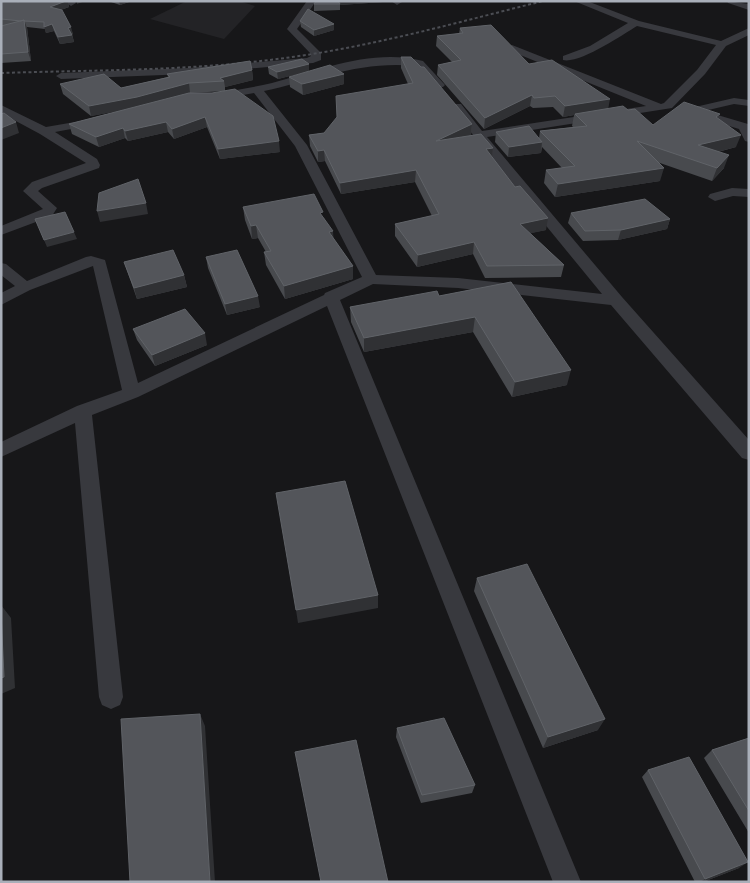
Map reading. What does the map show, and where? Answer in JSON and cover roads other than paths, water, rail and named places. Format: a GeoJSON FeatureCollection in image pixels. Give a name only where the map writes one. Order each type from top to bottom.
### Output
{"type":"FeatureCollection","features":[{"type":"Feature","properties":{"kind":"street"},"geometry":{"type":"LineString","coordinates":[[61,76],[189,71],[309,61],[317,58],[316,53],[292,29],[312,1]]}},
{"type":"Feature","properties":{"kind":"street"},"geometry":{"type":"LineString","coordinates":[[578,1],[636,22],[722,44]]}},
{"type":"Feature","properties":{"kind":"street"},"geometry":{"type":"LineString","coordinates":[[732,1],[749,7]]}},
{"type":"Feature","properties":{"kind":"street"},"geometry":{"type":"LineString","coordinates":[[567,58],[594,48],[636,22]]}},
{"type":"Feature","properties":{"kind":"street"},"geometry":{"type":"LineString","coordinates":[[479,135],[663,106],[701,72],[722,44],[749,31]]}},
{"type":"Feature","properties":{"kind":"street"},"geometry":{"type":"LineString","coordinates":[[512,48],[663,106],[744,127],[749,138]]}},
{"type":"Feature","properties":{"kind":"street"},"geometry":{"type":"LineString","coordinates":[[206,98],[257,90],[357,62],[419,63],[616,301],[749,454]]}},
{"type":"Feature","properties":{"kind":"street"},"geometry":{"type":"LineString","coordinates":[[257,90],[301,146],[371,279]]}},
{"type":"Feature","properties":{"kind":"street"},"geometry":{"type":"LineString","coordinates":[[699,109],[734,101],[749,104]]}},
{"type":"Feature","properties":{"kind":"street"},"geometry":{"type":"LineString","coordinates":[[1,108],[44,131],[94,165],[37,185],[30,191],[48,204],[50,208],[47,213],[1,231]]}},
{"type":"Feature","properties":{"kind":"street"},"geometry":{"type":"LineString","coordinates":[[44,131],[112,117]]}},
{"type":"Feature","properties":{"kind":"street"},"geometry":{"type":"LineString","coordinates":[[715,197],[732,192],[749,193]]}},
{"type":"Feature","properties":{"kind":"street"},"geometry":{"type":"LineString","coordinates":[[1,300],[25,287],[91,260],[100,263],[132,393]]}},
{"type":"Feature","properties":{"kind":"street"},"geometry":{"type":"LineString","coordinates":[[1,267],[25,287]]}},
{"type":"Feature","properties":{"kind":"street"},"geometry":{"type":"LineString","coordinates":[[1,450],[83,411],[132,393],[331,296],[371,279],[458,283],[616,301]]}},
{"type":"Feature","properties":{"kind":"street"},"geometry":{"type":"LineString","coordinates":[[331,296],[567,882]]}},
{"type":"Feature","properties":{"kind":"street"},"geometry":{"type":"LineString","coordinates":[[83,411],[111,697]]}},
{"type":"Feature","properties":{"kind":"railway"},"geometry":{"type":"LineString","coordinates":[[1,73],[174,68],[277,59],[378,42],[543,1]]}}]}
